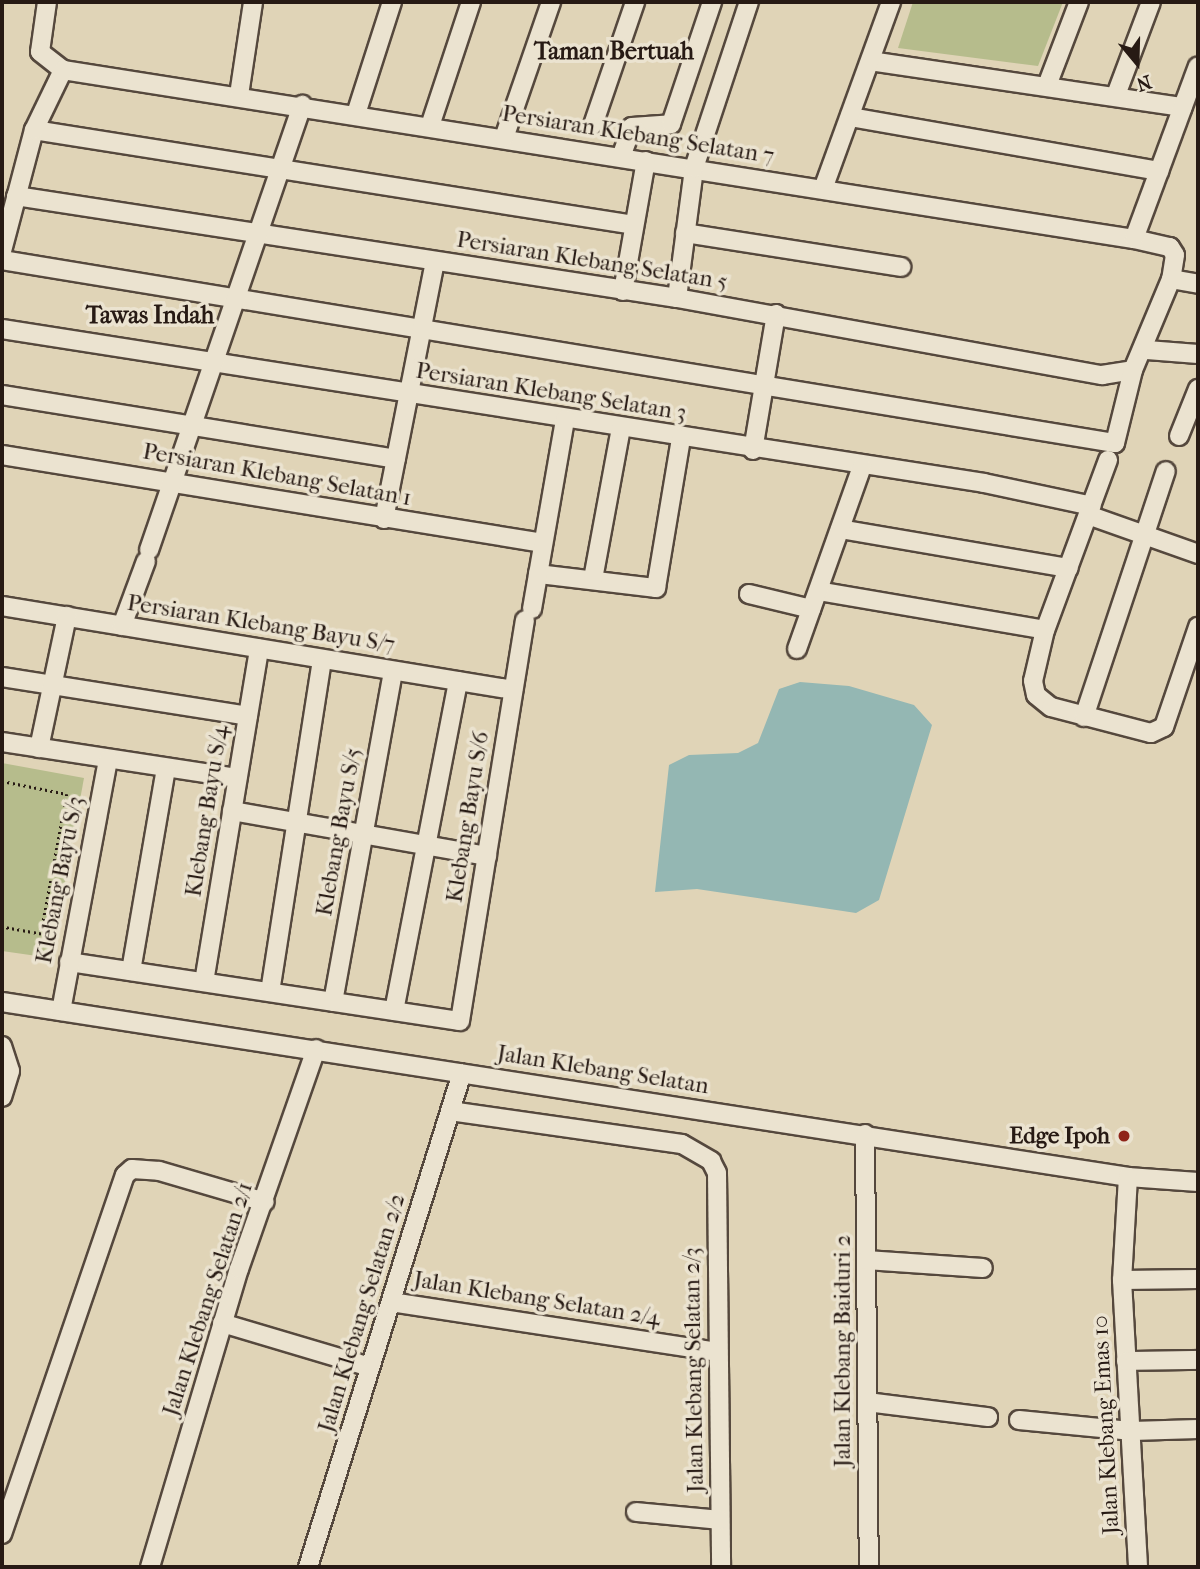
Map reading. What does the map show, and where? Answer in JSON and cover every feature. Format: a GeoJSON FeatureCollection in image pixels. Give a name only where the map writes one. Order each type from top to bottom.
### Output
{"type":"FeatureCollection","features":[{"type":"Feature","properties":{"kind":"street"},"geometry":{"type":"LineString","coordinates":[[2,251],[34,130],[63,69],[40,52],[47,2]]}},
{"type":"Feature","properties":{"kind":"street"},"geometry":{"type":"LineString","coordinates":[[239,95],[253,2]]}},
{"type":"Feature","properties":{"kind":"street"},"geometry":{"type":"LineString","coordinates":[[356,114],[392,2]]}},
{"type":"Feature","properties":{"kind":"street"},"geometry":{"type":"LineString","coordinates":[[430,126],[471,2]]}},
{"type":"Feature","properties":{"kind":"street"},"geometry":{"type":"LineString","coordinates":[[504,138],[551,2]]}},
{"type":"Feature","properties":{"kind":"street"},"geometry":{"type":"LineString","coordinates":[[593,125],[635,2]]}},
{"type":"Feature","properties":{"kind":"street"},"geometry":{"type":"LineString","coordinates":[[621,157],[632,127],[671,124],[712,2]]}},
{"type":"Feature","properties":{"kind":"street"},"geometry":{"type":"LineString","coordinates":[[677,298],[694,168],[749,2]]}},
{"type":"Feature","properties":{"kind":"street"},"geometry":{"type":"LineString","coordinates":[[823,189],[891,2]]}},
{"type":"Feature","properties":{"kind":"street"},"geometry":{"type":"LineString","coordinates":[[1048,83],[1079,2]]}},
{"type":"Feature","properties":{"kind":"street"},"geometry":{"type":"LineString","coordinates":[[1116,95],[1151,2]]}},
{"type":"Feature","properties":{"kind":"street"},"geometry":{"type":"LineString","coordinates":[[870,61],[1048,83],[1183,107]]}},
{"type":"Feature","properties":{"kind":"street"},"geometry":{"type":"LineString","coordinates":[[1134,239],[1198,66]]}},
{"type":"Feature","properties":{"kind":"street","name":"Persiaran Klebang Selatan 7"},"geometry":{"type":"LineString","coordinates":[[63,69],[1134,239],[1170,247],[1175,255],[1171,279]]}},
{"type":"Feature","properties":{"kind":"street"},"geometry":{"type":"LineString","coordinates":[[122,626],[302,105]]}},
{"type":"Feature","properties":{"kind":"street"},"geometry":{"type":"LineString","coordinates":[[850,117],[1159,171]]}},
{"type":"Feature","properties":{"kind":"street"},"geometry":{"type":"LineString","coordinates":[[34,130],[634,225]]}},
{"type":"Feature","properties":{"kind":"street"},"geometry":{"type":"LineString","coordinates":[[623,291],[646,161]]}},
{"type":"Feature","properties":{"kind":"street","name":"Persiaran Klebang Selatan 5"},"geometry":{"type":"LineString","coordinates":[[16,196],[776,314],[1102,375],[1133,370]]}},
{"type":"Feature","properties":{"kind":"street"},"geometry":{"type":"LineString","coordinates":[[685,233],[901,267]]}},
{"type":"Feature","properties":{"kind":"street"},"geometry":{"type":"LineString","coordinates":[[2,260],[766,384],[1111,451]]}},
{"type":"Feature","properties":{"kind":"street"},"geometry":{"type":"LineString","coordinates":[[384,519],[435,262]]}},
{"type":"Feature","properties":{"kind":"street"},"geometry":{"type":"LineString","coordinates":[[1198,284],[1171,279],[1147,350],[1133,370],[1111,451],[1045,630],[1032,681],[1036,695],[1051,707],[1151,733],[1164,727],[1198,626]]}},
{"type":"Feature","properties":{"kind":"street"},"geometry":{"type":"LineString","coordinates":[[753,450],[776,314]]}},
{"type":"Feature","properties":{"kind":"street","name":"Persiaran Klebang Selatan 3"},"geometry":{"type":"LineString","coordinates":[[2,329],[214,359],[681,439],[862,466],[1090,511],[1143,535],[1198,554]]}},
{"type":"Feature","properties":{"kind":"street"},"geometry":{"type":"LineString","coordinates":[[1147,350],[1198,354]]}},
{"type":"Feature","properties":{"kind":"street"},"geometry":{"type":"LineString","coordinates":[[1179,436],[1198,389]]}},
{"type":"Feature","properties":{"kind":"street"},"geometry":{"type":"LineString","coordinates":[[2,395],[396,459]]}},
{"type":"Feature","properties":{"kind":"street","name":"Klebang Bayu S/6"},"geometry":{"type":"LineString","coordinates":[[394,1011],[460,1021],[513,690],[538,574],[565,419]]}},
{"type":"Feature","properties":{"kind":"street"},"geometry":{"type":"LineString","coordinates":[[593,579],[621,428]]}},
{"type":"Feature","properties":{"kind":"street"},"geometry":{"type":"LineString","coordinates":[[538,574],[656,588],[681,439]]}},
{"type":"Feature","properties":{"kind":"street","name":"Persiaran Klebang Selatan 1"},"geometry":{"type":"LineString","coordinates":[[2,455],[543,543]]}},
{"type":"Feature","properties":{"kind":"street"},"geometry":{"type":"LineString","coordinates":[[797,649],[862,466]]}},
{"type":"Feature","properties":{"kind":"street"},"geometry":{"type":"LineString","coordinates":[[1084,717],[1166,471]]}},
{"type":"Feature","properties":{"kind":"street"},"geometry":{"type":"LineString","coordinates":[[840,528],[1069,568]]}},
{"type":"Feature","properties":{"kind":"street"},"geometry":{"type":"LineString","coordinates":[[818,591],[1045,630]]}},
{"type":"Feature","properties":{"kind":"street"},"geometry":{"type":"LineString","coordinates":[[749,594],[811,608]]}},
{"type":"Feature","properties":{"kind":"street","name":"Persiaran Klebang Bayu S/7"},"geometry":{"type":"LineString","coordinates":[[2,606],[513,690]]}},
{"type":"Feature","properties":{"kind":"street"},"geometry":{"type":"LineString","coordinates":[[39,748],[66,617]]}},
{"type":"Feature","properties":{"kind":"street","name":"Klebang Bayu S/4"},"geometry":{"type":"LineString","coordinates":[[204,982],[259,648]]}},
{"type":"Feature","properties":{"kind":"street"},"geometry":{"type":"LineString","coordinates":[[270,992],[322,659]]}},
{"type":"Feature","properties":{"kind":"street","name":"Klebang Bayu S/5"},"geometry":{"type":"LineString","coordinates":[[333,1002],[393,671]]}},
{"type":"Feature","properties":{"kind":"street"},"geometry":{"type":"LineString","coordinates":[[2,677],[248,716]]}},
{"type":"Feature","properties":{"kind":"street"},"geometry":{"type":"LineString","coordinates":[[69,962],[394,1011],[429,846],[458,681]]}},
{"type":"Feature","properties":{"kind":"street"},"geometry":{"type":"LineString","coordinates":[[2,742],[237,778]]}},
{"type":"Feature","properties":{"kind":"street","name":"Klebang Bayu S/3"},"geometry":{"type":"LineString","coordinates":[[61,1011],[108,758]]}},
{"type":"Feature","properties":{"kind":"street"},"geometry":{"type":"LineString","coordinates":[[131,971],[166,769]]}},
{"type":"Feature","properties":{"kind":"street"},"geometry":{"type":"LineString","coordinates":[[232,811],[487,856]]}},
{"type":"Feature","properties":{"kind":"street","name":"Jalan Klebang Selatan"},"geometry":{"type":"LineString","coordinates":[[2,1002],[316,1048],[1128,1177],[1198,1182]]}},
{"type":"Feature","properties":{"kind":"street"},"geometry":{"type":"LineString","coordinates":[[2,1046],[10,1071],[2,1097]]}},
{"type":"Feature","properties":{"kind":"street","name":"Jalan Klebang Selatan 2/1"},"geometry":{"type":"LineString","coordinates":[[150,1567],[222,1323],[316,1048]]}},
{"type":"Feature","properties":{"kind":"street","name":"Jalan Klebang Selatan 2/2"},"geometry":{"type":"LineString","coordinates":[[308,1567],[462,1073]]}},
{"type":"Feature","properties":{"kind":"street","name":"Jalan Klebang Selatan 2/3"},"geometry":{"type":"LineString","coordinates":[[450,1111],[682,1144],[703,1152],[717,1173],[721,1567]]}},
{"type":"Feature","properties":{"kind":"street","name":"Jalan Klebang Baiduri 2"},"geometry":{"type":"LineString","coordinates":[[865,1134],[869,1567]]}},
{"type":"Feature","properties":{"kind":"street"},"geometry":{"type":"LineString","coordinates":[[2,1534],[125,1175],[132,1169],[159,1171],[265,1202]]}},
{"type":"Feature","properties":{"kind":"street","name":"Jalan Klebang Emas 10"},"geometry":{"type":"LineString","coordinates":[[1128,1177],[1122,1280],[1138,1567]]}},
{"type":"Feature","properties":{"kind":"street"},"geometry":{"type":"LineString","coordinates":[[866,1260],[983,1268]]}},
{"type":"Feature","properties":{"kind":"street"},"geometry":{"type":"LineString","coordinates":[[1122,1280],[1198,1279]]}},
{"type":"Feature","properties":{"kind":"street","name":"Jalan Klebang Selatan 2/4"},"geometry":{"type":"LineString","coordinates":[[391,1302],[717,1352]]}},
{"type":"Feature","properties":{"kind":"street"},"geometry":{"type":"LineString","coordinates":[[222,1323],[370,1367]]}},
{"type":"Feature","properties":{"kind":"street"},"geometry":{"type":"LineString","coordinates":[[1126,1361],[1198,1360]]}},
{"type":"Feature","properties":{"kind":"street"},"geometry":{"type":"LineString","coordinates":[[867,1402],[988,1417]]}},
{"type":"Feature","properties":{"kind":"street"},"geometry":{"type":"LineString","coordinates":[[1019,1420],[1132,1432],[1198,1429]]}},
{"type":"Feature","properties":{"kind":"street"},"geometry":{"type":"LineString","coordinates":[[636,1512],[720,1520]]}},
{"type":"Feature","properties":{"kind":"path"},"geometry":{"type":"LineString","coordinates":[[2,781],[67,794],[41,934],[2,926]]}},
{"type":"Feature","properties":{"kind":"green space"},"geometry":{"type":"Polygon","coordinates":[[[913,2],[1063,2],[1038,66],[898,48],[913,2]]]}},
{"type":"Feature","properties":{"kind":"green space"},"geometry":{"type":"Polygon","coordinates":[[[2,763],[84,778],[51,958],[2,951],[2,763]]]}},
{"type":"Feature","properties":{"kind":"water"},"geometry":{"type":"Polygon","coordinates":[[[800,682],[849,686],[914,705],[932,725],[879,900],[856,913],[697,889],[655,892],[669,765],[689,755],[738,753],[758,743],[779,689],[800,682]]]}},
{"type":"Feature","properties":{"kind":"place","name":"Edge Ipoh"},"geometry":{"type":"Point","coordinates":[1124,1136]}},
{"type":"Feature","properties":{"kind":"district","name":"Taman Bertuah"},"geometry":{"type":"Point","coordinates":[614,52]}},
{"type":"Feature","properties":{"kind":"district","name":"Tawas Indah"},"geometry":{"type":"Point","coordinates":[150,316]}}]}
